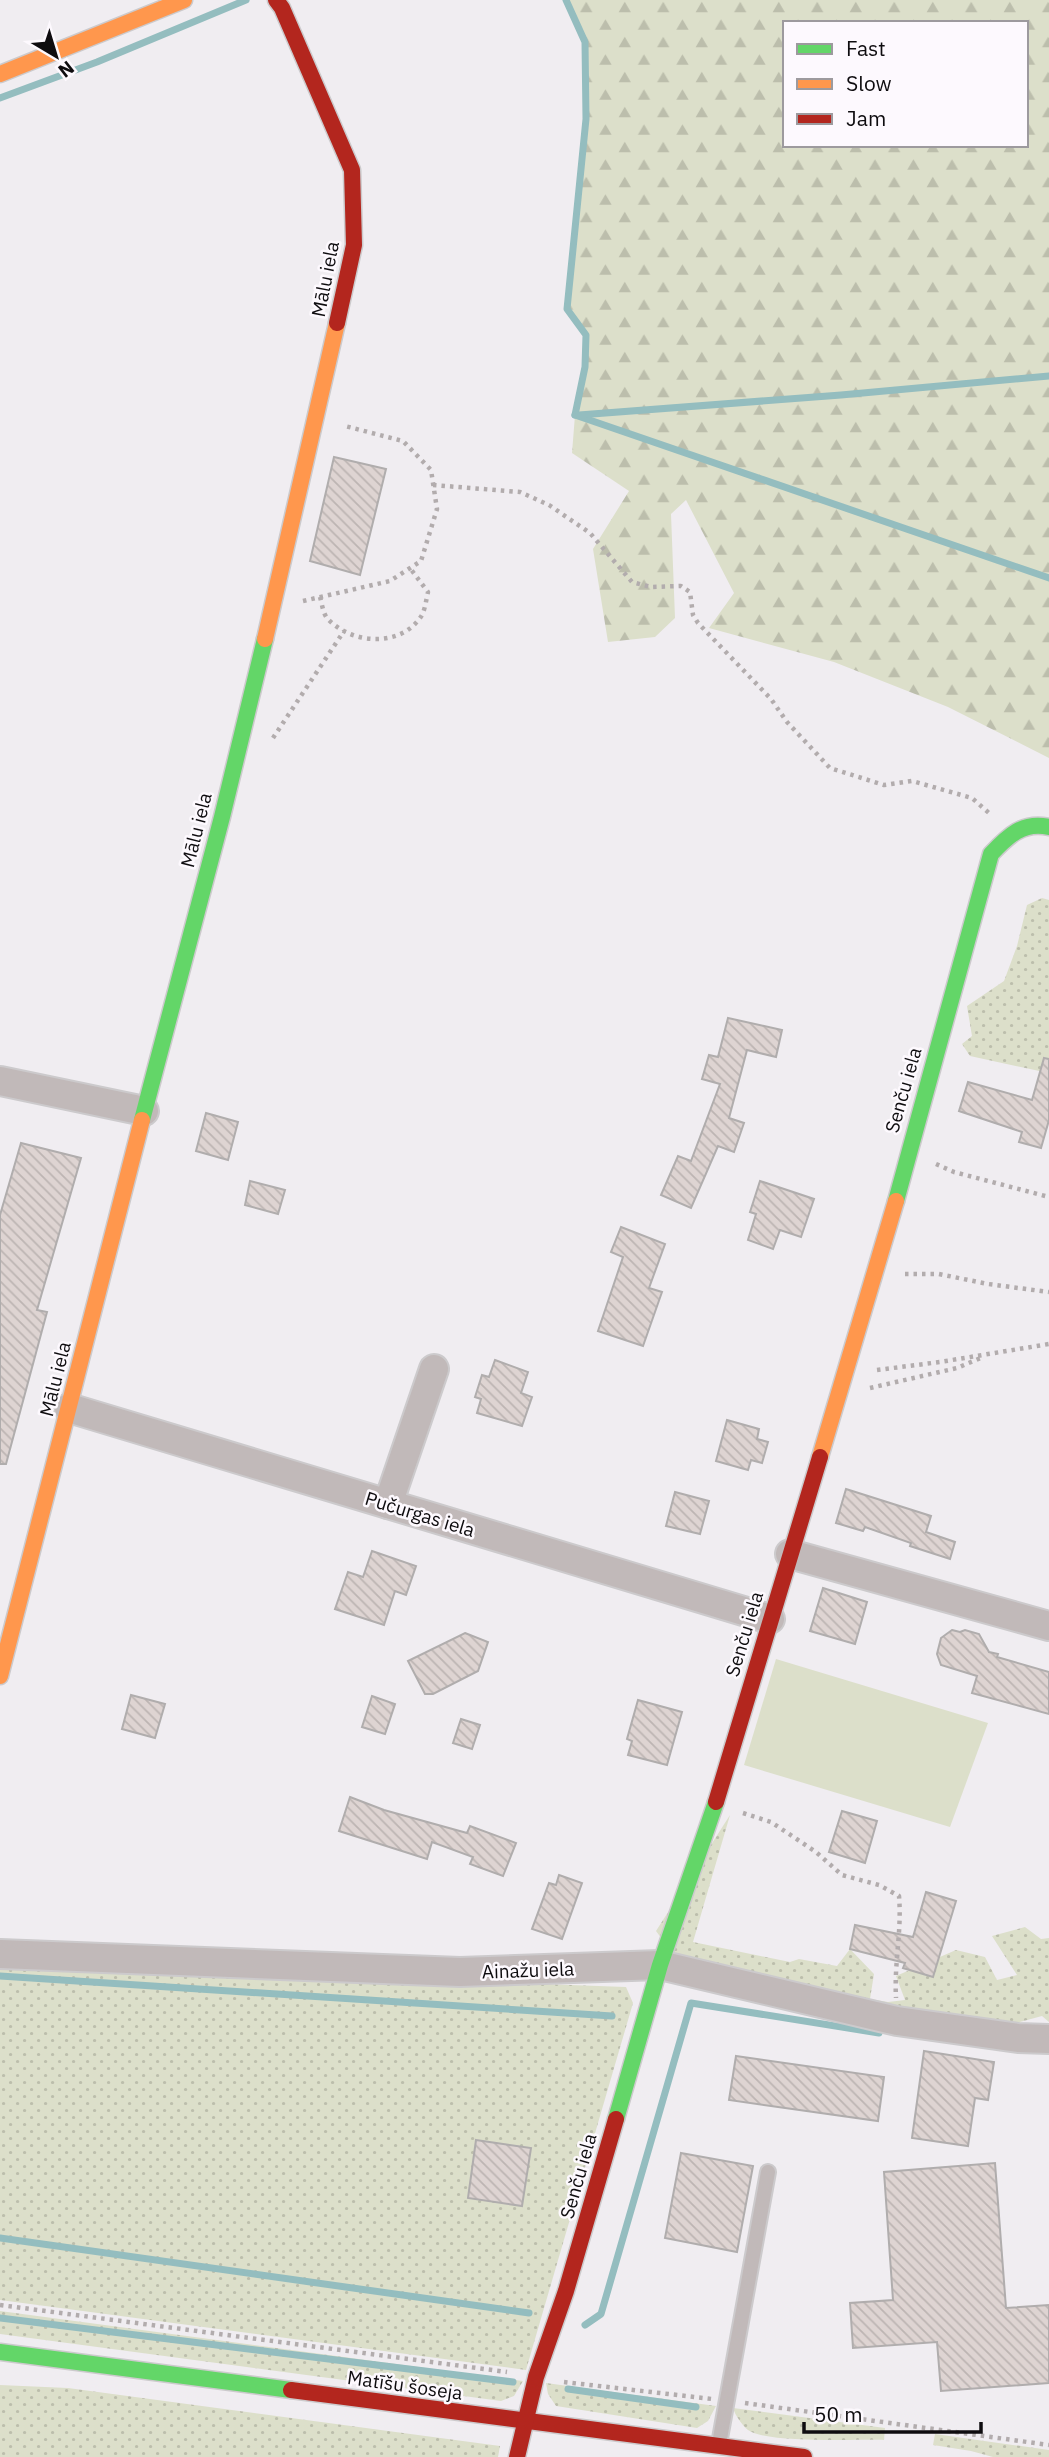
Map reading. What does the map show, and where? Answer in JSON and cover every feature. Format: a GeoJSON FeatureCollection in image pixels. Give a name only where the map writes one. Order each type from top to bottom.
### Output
{"type":"FeatureCollection","features":[{"type":"Feature","properties":{"kind":"street"},"geometry":{"type":"LineString","coordinates":[[0,74],[184,0]]}},
{"type":"Feature","properties":{"kind":"street","name":"Mālu iela"},"geometry":{"type":"LineString","coordinates":[[0,1676],[144,1111],[192,934],[317,419],[354,245],[352,170],[282,8],[276,0]]}},
{"type":"Feature","properties":{"kind":"street"},"geometry":{"type":"LineString","coordinates":[[1012,834],[1022,826],[1040,823],[1049,827]]}},
{"type":"Feature","properties":{"kind":"street","name":"Senču iela"},"geometry":{"type":"LineString","coordinates":[[517,2457],[536,2377],[570,2278],[660,1965],[715,1805],[875,1276],[991,854],[1012,834]]}},
{"type":"Feature","properties":{"kind":"street"},"geometry":{"type":"LineString","coordinates":[[0,1081],[144,1111]]}},
{"type":"Feature","properties":{"kind":"street"},"geometry":{"type":"LineString","coordinates":[[388,1504],[434,1369]]}},
{"type":"Feature","properties":{"kind":"street","name":"Pučurgas iela"},"geometry":{"type":"LineString","coordinates":[[69,1408],[771,1619]]}},
{"type":"Feature","properties":{"kind":"street"},"geometry":{"type":"LineString","coordinates":[[790,1554],[1049,1626]]}},
{"type":"Feature","properties":{"kind":"street","name":"Ainažu iela"},"geometry":{"type":"LineString","coordinates":[[0,1954],[460,1972],[660,1965],[898,2021],[1018,2038],[1049,2039]]}},
{"type":"Feature","properties":{"kind":"street","name":"Matīšu šoseja"},"geometry":{"type":"LineString","coordinates":[[0,2351],[804,2457]]}},
{"type":"Feature","properties":{"kind":"lane"},"geometry":{"type":"LineString","coordinates":[[719,2445],[768,2172]]}},
{"type":"Feature","properties":{"kind":"path"},"geometry":{"type":"LineString","coordinates":[[271,609],[390,581],[421,561],[436,509],[431,470],[403,441],[317,419]]}},
{"type":"Feature","properties":{"kind":"path"},"geometry":{"type":"LineString","coordinates":[[433,485],[520,492],[549,505],[590,533],[632,582],[651,587],[681,586],[690,592],[693,615],[698,623],[771,699],[787,722],[830,768],[884,785],[912,782],[972,798],[1012,834]]}},
{"type":"Feature","properties":{"kind":"path"},"geometry":{"type":"LineString","coordinates":[[320,597],[326,617],[344,631],[369,640],[401,635],[422,617],[428,592],[410,568]]}},
{"type":"Feature","properties":{"kind":"path"},"geometry":{"type":"LineString","coordinates":[[267,747],[344,631]]}},
{"type":"Feature","properties":{"kind":"path"},"geometry":{"type":"LineString","coordinates":[[908,1152],[954,1172],[1049,1197]]}},
{"type":"Feature","properties":{"kind":"path"},"geometry":{"type":"LineString","coordinates":[[875,1276],[939,1274],[1049,1292]]}},
{"type":"Feature","properties":{"kind":"path"},"geometry":{"type":"LineString","coordinates":[[845,1373],[1049,1344]]}},
{"type":"Feature","properties":{"kind":"path"},"geometry":{"type":"LineString","coordinates":[[839,1394],[899,1383],[957,1368],[989,1354]]}},
{"type":"Feature","properties":{"kind":"path"},"geometry":{"type":"LineString","coordinates":[[715,1805],[771,1822],[816,1852],[842,1875],[879,1885],[899,1896],[901,1920],[894,1972],[898,2021]]}},
{"type":"Feature","properties":{"kind":"path"},"geometry":{"type":"LineString","coordinates":[[0,2305],[519,2374]]}},
{"type":"Feature","properties":{"kind":"path"},"geometry":{"type":"LineString","coordinates":[[553,2380],[711,2399]]}},
{"type":"Feature","properties":{"kind":"path"},"geometry":{"type":"LineString","coordinates":[[740,2403],[1049,2445]]}},
{"type":"Feature","properties":{"kind":"green space"},"geometry":{"type":"Polygon","coordinates":[[[566,0],[1049,0],[1049,758],[948,707],[834,662],[709,628],[734,593],[686,500],[671,514],[675,618],[655,637],[608,642],[593,549],[629,491],[572,453],[575,415],[585,367],[586,336],[567,309],[586,119],[585,42],[566,0]]]}},
{"type":"Feature","properties":{"kind":"green space"},"geometry":{"type":"Polygon","coordinates":[[[1042,898],[1049,900],[1049,1069],[1044,1072],[970,1056],[962,1044],[972,1036],[967,1006],[1004,981],[1017,946],[1027,905],[1042,898]]]}},
{"type":"Feature","properties":{"kind":"green space"},"geometry":{"type":"Polygon","coordinates":[[[776,1659],[988,1723],[950,1827],[744,1765],[776,1659]]]}},
{"type":"Feature","properties":{"kind":"green space"},"geometry":{"type":"Polygon","coordinates":[[[730,1815],[693,1942],[790,1962],[799,1959],[837,1966],[850,1949],[874,1974],[870,1999],[888,2002],[905,2000],[896,1976],[956,1950],[985,1957],[997,1980],[1017,1975],[992,1936],[1025,1927],[1041,1939],[1049,1938],[1049,2022],[1042,2016],[1005,2026],[690,1977],[656,1931],[730,1815]]]}},
{"type":"Feature","properties":{"kind":"green space"},"geometry":{"type":"Polygon","coordinates":[[[0,1964],[626,1987],[633,2003],[526,2370],[0,2300],[0,1964]]]}},
{"type":"Feature","properties":{"kind":"green space"},"geometry":{"type":"Polygon","coordinates":[[[0,2311],[523,2381],[514,2396],[501,2401],[0,2334],[0,2311]]]}},
{"type":"Feature","properties":{"kind":"green space"},"geometry":{"type":"Polygon","coordinates":[[[546,2383],[716,2406],[708,2421],[697,2428],[556,2406],[548,2394],[546,2383]]]}},
{"type":"Feature","properties":{"kind":"green space"},"geometry":{"type":"Polygon","coordinates":[[[0,2385],[68,2388],[500,2446],[498,2457],[0,2457],[0,2385]]]}},
{"type":"Feature","properties":{"kind":"green space"},"geometry":{"type":"Polygon","coordinates":[[[733,2408],[885,2428],[884,2440],[792,2439],[758,2434],[746,2428],[733,2408]]]}},
{"type":"Feature","properties":{"kind":"green space"},"geometry":{"type":"Polygon","coordinates":[[[935,2434],[1049,2450],[1049,2457],[993,2457],[933,2445],[935,2434]]]}},
{"type":"Feature","properties":{"kind":"building"},"geometry":{"type":"Polygon","coordinates":[[[334,457],[386,469],[360,575],[310,561],[334,457]]]}},
{"type":"Feature","properties":{"kind":"building"},"geometry":{"type":"Polygon","coordinates":[[[728,1018],[782,1030],[776,1057],[747,1050],[729,1118],[744,1123],[734,1152],[718,1146],[691,1208],[661,1195],[678,1156],[691,1161],[720,1084],[702,1079],[709,1055],[718,1057],[728,1018]]]}},
{"type":"Feature","properties":{"kind":"building"},"geometry":{"type":"Polygon","coordinates":[[[1044,1058],[1049,1059],[1049,1120],[1041,1148],[1019,1142],[1022,1132],[959,1111],[968,1082],[1032,1100],[1044,1058]]]}},
{"type":"Feature","properties":{"kind":"building"},"geometry":{"type":"Polygon","coordinates":[[[206,1113],[238,1122],[228,1160],[196,1151],[206,1113]]]}},
{"type":"Feature","properties":{"kind":"building"},"geometry":{"type":"Polygon","coordinates":[[[21,1143],[81,1158],[37,1310],[47,1312],[6,1464],[0,1464],[0,1215],[21,1143]]]}},
{"type":"Feature","properties":{"kind":"building"},"geometry":{"type":"Polygon","coordinates":[[[250,1181],[285,1190],[278,1214],[245,1205],[250,1181]]]}},
{"type":"Feature","properties":{"kind":"building"},"geometry":{"type":"Polygon","coordinates":[[[760,1181],[814,1199],[801,1237],[780,1230],[773,1249],[748,1240],[756,1214],[750,1212],[760,1181]]]}},
{"type":"Feature","properties":{"kind":"building"},"geometry":{"type":"Polygon","coordinates":[[[621,1227],[665,1244],[649,1288],[662,1292],[643,1346],[598,1331],[623,1257],[611,1252],[621,1227]]]}},
{"type":"Feature","properties":{"kind":"building"},"geometry":{"type":"Polygon","coordinates":[[[495,1360],[528,1372],[521,1393],[532,1397],[522,1426],[477,1413],[481,1399],[475,1397],[482,1375],[489,1377],[495,1360]]]}},
{"type":"Feature","properties":{"kind":"building"},"geometry":{"type":"Polygon","coordinates":[[[727,1420],[759,1429],[757,1439],[768,1442],[762,1463],[751,1460],[748,1470],[716,1461],[727,1420]]]}},
{"type":"Feature","properties":{"kind":"building"},"geometry":{"type":"Polygon","coordinates":[[[846,1489],[931,1516],[926,1532],[955,1542],[950,1559],[865,1527],[863,1531],[836,1523],[846,1489]]]}},
{"type":"Feature","properties":{"kind":"building"},"geometry":{"type":"Polygon","coordinates":[[[675,1492],[709,1501],[700,1534],[666,1526],[675,1492]]]}},
{"type":"Feature","properties":{"kind":"building"},"geometry":{"type":"Polygon","coordinates":[[[372,1551],[416,1566],[406,1595],[395,1591],[384,1625],[335,1609],[348,1572],[363,1577],[372,1551]]]}},
{"type":"Feature","properties":{"kind":"building"},"geometry":{"type":"Polygon","coordinates":[[[823,1588],[867,1602],[855,1644],[810,1631],[823,1588]]]}},
{"type":"Feature","properties":{"kind":"building"},"geometry":{"type":"Polygon","coordinates":[[[952,1630],[979,1634],[989,1652],[998,1654],[997,1657],[1049,1672],[1049,1714],[972,1693],[977,1676],[941,1665],[937,1654],[941,1638],[952,1630]]]}},
{"type":"Feature","properties":{"kind":"building"},"geometry":{"type":"Polygon","coordinates":[[[465,1633],[488,1642],[478,1671],[433,1694],[425,1694],[408,1661],[465,1633]]]}},
{"type":"Feature","properties":{"kind":"building"},"geometry":{"type":"Polygon","coordinates":[[[131,1695],[165,1704],[155,1738],[122,1729],[131,1695]]]}},
{"type":"Feature","properties":{"kind":"building"},"geometry":{"type":"Polygon","coordinates":[[[372,1696],[395,1704],[385,1734],[362,1727],[372,1696]]]}},
{"type":"Feature","properties":{"kind":"building"},"geometry":{"type":"Polygon","coordinates":[[[638,1700],[682,1712],[667,1765],[628,1755],[632,1741],[627,1739],[638,1700]]]}},
{"type":"Feature","properties":{"kind":"building"},"geometry":{"type":"Polygon","coordinates":[[[461,1719],[480,1725],[472,1749],[453,1743],[461,1719]]]}},
{"type":"Feature","properties":{"kind":"building"},"geometry":{"type":"Polygon","coordinates":[[[350,1797],[384,1810],[467,1833],[470,1826],[516,1843],[503,1876],[470,1864],[473,1857],[432,1842],[427,1859],[339,1831],[350,1797]]]}},
{"type":"Feature","properties":{"kind":"building"},"geometry":{"type":"Polygon","coordinates":[[[842,1811],[877,1821],[865,1863],[829,1852],[842,1811]]]}},
{"type":"Feature","properties":{"kind":"building"},"geometry":{"type":"Polygon","coordinates":[[[559,1875],[582,1883],[562,1939],[532,1929],[549,1883],[556,1885],[559,1875]]]}},
{"type":"Feature","properties":{"kind":"building"},"geometry":{"type":"Polygon","coordinates":[[[926,1892],[956,1901],[933,1977],[903,1968],[905,1963],[850,1949],[855,1925],[913,1937],[926,1892]]]}},
{"type":"Feature","properties":{"kind":"building"},"geometry":{"type":"Polygon","coordinates":[[[924,2051],[994,2062],[988,2100],[975,2098],[968,2146],[912,2138],[924,2051]]]}},
{"type":"Feature","properties":{"kind":"building"},"geometry":{"type":"Polygon","coordinates":[[[736,2056],[884,2077],[878,2121],[729,2100],[736,2056]]]}},
{"type":"Feature","properties":{"kind":"building"},"geometry":{"type":"Polygon","coordinates":[[[476,2140],[531,2148],[522,2206],[468,2198],[476,2140]]]}},
{"type":"Feature","properties":{"kind":"building"},"geometry":{"type":"Polygon","coordinates":[[[681,2153],[753,2166],[737,2252],[665,2238],[681,2153]]]}},
{"type":"Feature","properties":{"kind":"building"},"geometry":{"type":"Polygon","coordinates":[[[995,2163],[1006,2308],[1049,2305],[1049,2383],[941,2391],[937,2342],[853,2348],[850,2303],[893,2300],[884,2172],[995,2163]]]}},
{"type":"Feature","properties":{"kind":"waterway"},"geometry":{"type":"LineString","coordinates":[[0,98],[97,62],[246,0]]}},
{"type":"Feature","properties":{"kind":"waterway"},"geometry":{"type":"LineString","coordinates":[[566,0],[585,42],[586,119],[567,309],[586,335],[585,367],[575,415]]}},
{"type":"Feature","properties":{"kind":"waterway"},"geometry":{"type":"LineString","coordinates":[[579,415],[1049,376]]}},
{"type":"Feature","properties":{"kind":"waterway"},"geometry":{"type":"LineString","coordinates":[[575,415],[1049,578]]}},
{"type":"Feature","properties":{"kind":"waterway"},"geometry":{"type":"LineString","coordinates":[[0,1976],[612,2016]]}},
{"type":"Feature","properties":{"kind":"waterway"},"geometry":{"type":"LineString","coordinates":[[585,2325],[601,2314],[691,2003],[879,2033]]}},
{"type":"Feature","properties":{"kind":"waterway"},"geometry":{"type":"LineString","coordinates":[[0,2238],[529,2313]]}},
{"type":"Feature","properties":{"kind":"waterway"},"geometry":{"type":"LineString","coordinates":[[0,2318],[513,2382]]}},
{"type":"Feature","properties":{"kind":"waterway"},"geometry":{"type":"LineString","coordinates":[[568,2389],[696,2407]]}},
{"type":"Feature","properties":{"kind":"traffic: fast"},"geometry":{"type":"LineString","coordinates":[[142,1120],[222,817],[265,639]]}},
{"type":"Feature","properties":{"kind":"traffic: fast"},"geometry":{"type":"LineString","coordinates":[[896,1201],[991,854],[1010,836],[1024,828],[1049,827]]}},
{"type":"Feature","properties":{"kind":"traffic: fast"},"geometry":{"type":"LineString","coordinates":[[616,2119],[660,1965],[716,1802]]}},
{"type":"Feature","properties":{"kind":"traffic: fast"},"geometry":{"type":"LineString","coordinates":[[0,2352],[291,2390]]}},
{"type":"Feature","properties":{"kind":"traffic: slow"},"geometry":{"type":"LineString","coordinates":[[0,74],[184,0]]}},
{"type":"Feature","properties":{"kind":"traffic: slow"},"geometry":{"type":"LineString","coordinates":[[265,639],[337,323]]}},
{"type":"Feature","properties":{"kind":"traffic: slow"},"geometry":{"type":"LineString","coordinates":[[0,1676],[142,1120]]}},
{"type":"Feature","properties":{"kind":"traffic: slow"},"geometry":{"type":"LineString","coordinates":[[820,1457],[896,1201]]}},
{"type":"Feature","properties":{"kind":"traffic: jam"},"geometry":{"type":"LineString","coordinates":[[276,0],[282,8],[352,170],[354,245],[337,323]]}},
{"type":"Feature","properties":{"kind":"traffic: jam"},"geometry":{"type":"LineString","coordinates":[[716,1802],[820,1457]]}},
{"type":"Feature","properties":{"kind":"traffic: jam"},"geometry":{"type":"LineString","coordinates":[[517,2457],[536,2377],[566,2291],[616,2119]]}},
{"type":"Feature","properties":{"kind":"traffic: jam"},"geometry":{"type":"LineString","coordinates":[[291,2390],[804,2457]]}}]}
